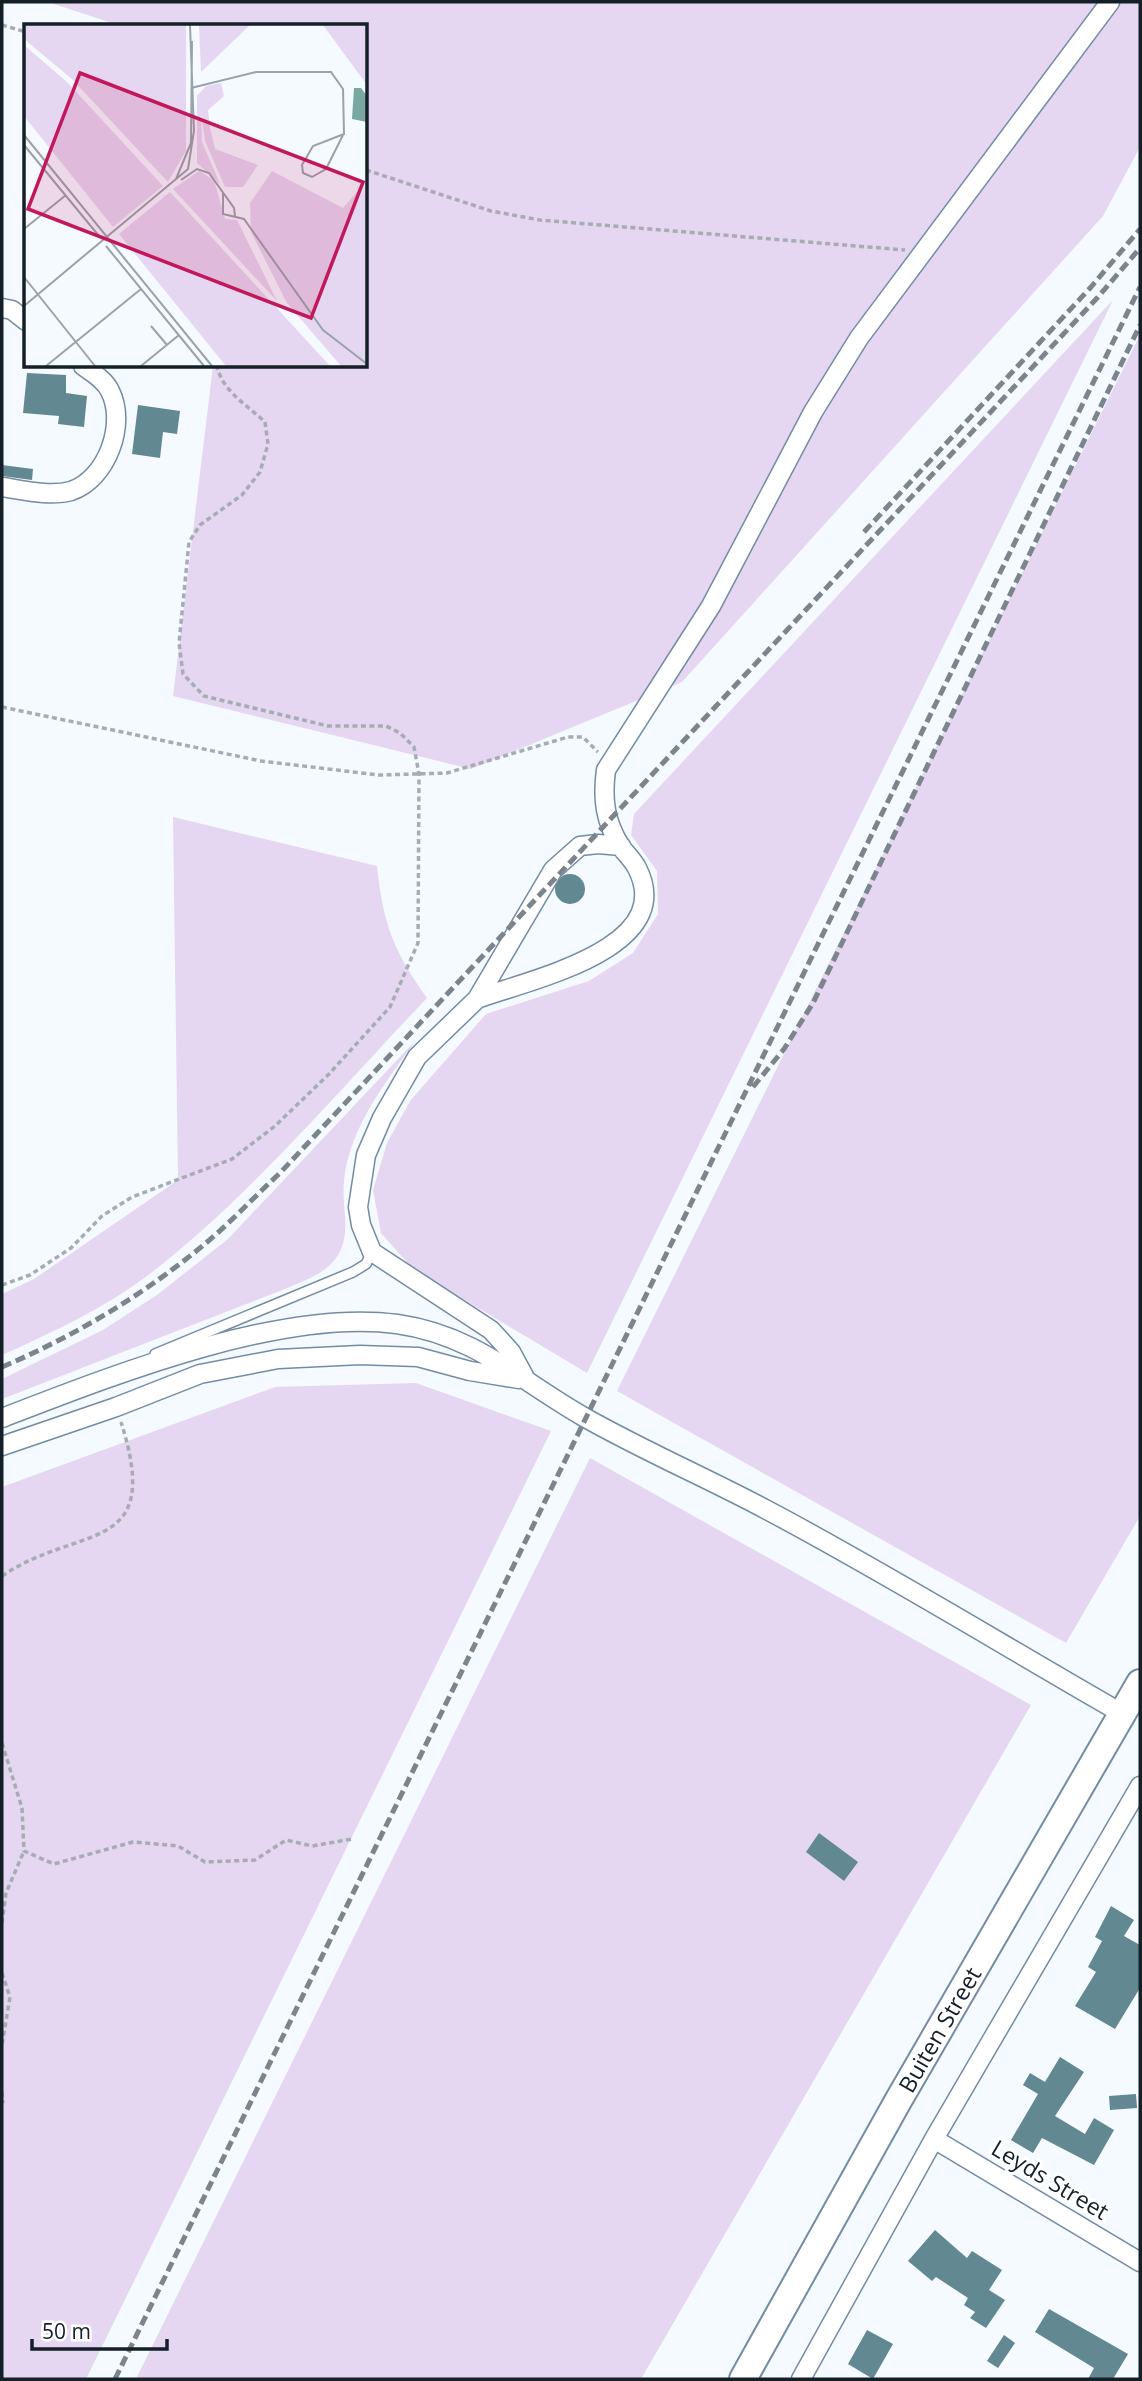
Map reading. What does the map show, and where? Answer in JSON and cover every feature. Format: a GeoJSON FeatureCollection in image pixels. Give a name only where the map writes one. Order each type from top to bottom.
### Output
{"type":"FeatureCollection","features":[{"type":"Feature","properties":{"kind":"street"},"geometry":{"type":"LineString","coordinates":[[477,999],[606,951],[629,934],[642,910],[645,884],[608,821],[602,797],[606,771],[711,606],[813,412],[859,338],[1110,2]]}},
{"type":"Feature","properties":{"kind":"street"},"geometry":{"type":"LineString","coordinates":[[2,308],[12,310],[24,319]]}},
{"type":"Feature","properties":{"kind":"street"},"geometry":{"type":"LineString","coordinates":[[2,487],[46,493],[71,491],[91,479],[104,462],[114,436],[115,404],[110,390],[85,368]]}},
{"type":"Feature","properties":{"kind":"street"},"geometry":{"type":"LineString","coordinates":[[526,1381],[511,1352],[491,1330],[372,1252],[360,1225],[358,1207],[366,1155],[382,1118],[416,1057],[477,999],[553,870],[585,845],[621,846]]}},
{"type":"Feature","properties":{"kind":"street"},"geometry":{"type":"LineString","coordinates":[[2,1418],[99,1380],[270,1332],[327,1323],[397,1324],[441,1334],[475,1346],[585,1418],[769,1511],[1132,1719]]}},
{"type":"Feature","properties":{"kind":"street"},"geometry":{"type":"LineString","coordinates":[[2,1446],[116,1407],[200,1374],[312,1356],[418,1357],[470,1371],[526,1381]]}},
{"type":"Feature","properties":{"kind":"street","name":"Buiten Street"},"geometry":{"type":"LineString","coordinates":[[743,2379],[898,2101],[1132,1719],[1140,1683]]}},
{"type":"Feature","properties":{"kind":"street"},"geometry":{"type":"LineString","coordinates":[[801,2379],[934,2139],[1140,1786]]}},
{"type":"Feature","properties":{"kind":"street","name":"Leyds Street"},"geometry":{"type":"LineString","coordinates":[[934,2139],[1140,2262]]}},
{"type":"Feature","properties":{"kind":"lane"},"geometry":{"type":"LineString","coordinates":[[2,1418],[354,1272],[366,1264],[372,1252]]}},
{"type":"Feature","properties":{"kind":"path"},"geometry":{"type":"LineString","coordinates":[[2,25],[24,31]]}},
{"type":"Feature","properties":{"kind":"path"},"geometry":{"type":"LineString","coordinates":[[368,171],[491,211],[540,220],[925,251]]}},
{"type":"Feature","properties":{"kind":"path"},"geometry":{"type":"LineString","coordinates":[[2,1285],[30,1275],[71,1248],[102,1216],[132,1197],[232,1159],[275,1126],[320,1083],[390,1007],[418,943],[419,774],[414,747],[400,733],[386,726],[328,726],[204,696],[183,674],[179,643],[189,542],[200,525],[242,495],[260,472],[268,443],[265,422],[231,393],[219,376],[217,368]]}},
{"type":"Feature","properties":{"kind":"path"},"geometry":{"type":"LineString","coordinates":[[2,707],[261,761],[379,775],[447,774],[568,737],[583,737],[598,752],[606,771]]}},
{"type":"Feature","properties":{"kind":"path"},"geometry":{"type":"LineString","coordinates":[[2,1576],[26,1559],[76,1544],[112,1528],[130,1506],[134,1461],[116,1407]]}},
{"type":"Feature","properties":{"kind":"path"},"geometry":{"type":"LineString","coordinates":[[2,1743],[22,1808],[24,1851],[6,1894],[2,1923]]}},
{"type":"Feature","properties":{"kind":"path"},"geometry":{"type":"LineString","coordinates":[[24,1851],[54,1864],[133,1842],[178,1846],[205,1862],[255,1860],[286,1840],[312,1846],[352,1839]]}},
{"type":"Feature","properties":{"kind":"path"},"geometry":{"type":"LineString","coordinates":[[2,1973],[10,1997],[2,2045]]}},
{"type":"Feature","properties":{"kind":"path"},"geometry":{"type":"LineString","coordinates":[[2,2092],[3,2103]]}},
{"type":"Feature","properties":{"kind":"shaded area"},"geometry":{"type":"Polygon","coordinates":[[[48,2],[1140,2],[1140,147],[1103,216],[682,682],[471,769],[173,696],[213,368],[368,368],[368,24],[115,24],[48,2]]]}},
{"type":"Feature","properties":{"kind":"shaded area"},"geometry":{"type":"Polygon","coordinates":[[[1113,300],[587,1373],[413,1269],[381,1233],[373,1190],[387,1143],[410,1101],[486,1014],[589,981],[633,953],[658,914],[657,871],[631,835],[634,814],[1113,300]]]}},
{"type":"Feature","properties":{"kind":"shaded area"},"geometry":{"type":"Polygon","coordinates":[[[1140,335],[1140,1516],[1066,1643],[617,1391],[1140,335]]]}},
{"type":"Feature","properties":{"kind":"shaded area"},"geometry":{"type":"Polygon","coordinates":[[[173,817],[377,866],[386,921],[398,950],[427,998],[292,1143],[184,1246],[147,1276],[95,1310],[2,1355],[2,1294],[34,1279],[178,1180],[173,817]]]}},
{"type":"Feature","properties":{"kind":"shaded area"},"geometry":{"type":"Polygon","coordinates":[[[417,1039],[371,1106],[353,1142],[343,1190],[344,1237],[338,1255],[329,1266],[290,1287],[2,1399],[2,1379],[103,1330],[157,1295],[228,1239],[417,1039]]]}},
{"type":"Feature","properties":{"kind":"shaded area"},"geometry":{"type":"Polygon","coordinates":[[[416,1383],[551,1431],[86,2379],[2,2379],[2,1487],[275,1387],[416,1383]]]}},
{"type":"Feature","properties":{"kind":"shaded area"},"geometry":{"type":"Polygon","coordinates":[[[590,1458],[1031,1705],[641,2379],[136,2379],[590,1458]]]}},
{"type":"Feature","properties":{"kind":"building"},"geometry":{"type":"Polygon","coordinates":[[[27,373],[66,375],[66,393],[87,396],[84,427],[58,424],[59,416],[23,413],[27,373]]]}},
{"type":"Feature","properties":{"kind":"building"},"geometry":{"type":"Polygon","coordinates":[[[138,405],[180,411],[177,434],[163,432],[160,458],[132,454],[138,405]]]}},
{"type":"Feature","properties":{"kind":"building"},"geometry":{"type":"Polygon","coordinates":[[[2,465],[33,469],[32,480],[2,476],[2,465]]]}},
{"type":"Feature","properties":{"kind":"building"},"geometry":{"type":"Polygon","coordinates":[[[570,874],[581,878],[585,889],[581,900],[570,904],[559,900],[555,889],[559,878],[570,874]]]}},
{"type":"Feature","properties":{"kind":"building"},"geometry":{"type":"Polygon","coordinates":[[[819,1833],[858,1862],[844,1881],[806,1852],[819,1833]]]}},
{"type":"Feature","properties":{"kind":"building"},"geometry":{"type":"Polygon","coordinates":[[[1111,1906],[1134,1920],[1124,1936],[1140,1945],[1140,1988],[1115,2029],[1075,2006],[1096,1972],[1088,1967],[1102,1941],[1095,1937],[1111,1906]]]}},
{"type":"Feature","properties":{"kind":"building"},"geometry":{"type":"Polygon","coordinates":[[[1060,2057],[1084,2072],[1055,2116],[1085,2134],[1094,2118],[1114,2130],[1094,2165],[1042,2138],[1033,2153],[1011,2140],[1038,2094],[1023,2085],[1030,2073],[1045,2082],[1060,2057]]]}},
{"type":"Feature","properties":{"kind":"building"},"geometry":{"type":"Polygon","coordinates":[[[1136,2094],[1137,2108],[1110,2110],[1109,2096],[1136,2094]]]}},
{"type":"Feature","properties":{"kind":"building"},"geometry":{"type":"Polygon","coordinates":[[[935,2230],[967,2258],[972,2251],[1002,2270],[989,2290],[1005,2300],[986,2328],[970,2318],[975,2312],[964,2305],[968,2298],[936,2277],[932,2281],[908,2261],[935,2230]]]}},
{"type":"Feature","properties":{"kind":"building"},"geometry":{"type":"Polygon","coordinates":[[[1049,2309],[1128,2354],[1113,2379],[1088,2379],[1094,2368],[1035,2332],[1049,2309]]]}},
{"type":"Feature","properties":{"kind":"building"},"geometry":{"type":"Polygon","coordinates":[[[867,2330],[893,2344],[873,2379],[848,2364],[867,2330]]]}},
{"type":"Feature","properties":{"kind":"building"},"geometry":{"type":"Polygon","coordinates":[[[1004,2335],[1015,2343],[998,2368],[987,2361],[1004,2335]]]}},
{"type":"Feature","properties":{"kind":"railway"},"geometry":{"type":"LineString","coordinates":[[864,532],[1091,287],[1140,229]]}},
{"type":"Feature","properties":{"kind":"railway"},"geometry":{"type":"LineString","coordinates":[[2,1367],[83,1328],[159,1280],[216,1235],[280,1173],[1098,297],[1140,248]]}},
{"type":"Feature","properties":{"kind":"railway"},"geometry":{"type":"LineString","coordinates":[[115,2379],[1140,287]]}},
{"type":"Feature","properties":{"kind":"railway"},"geometry":{"type":"LineString","coordinates":[[753,1087],[784,1049],[813,1003],[1140,325]]}}]}
